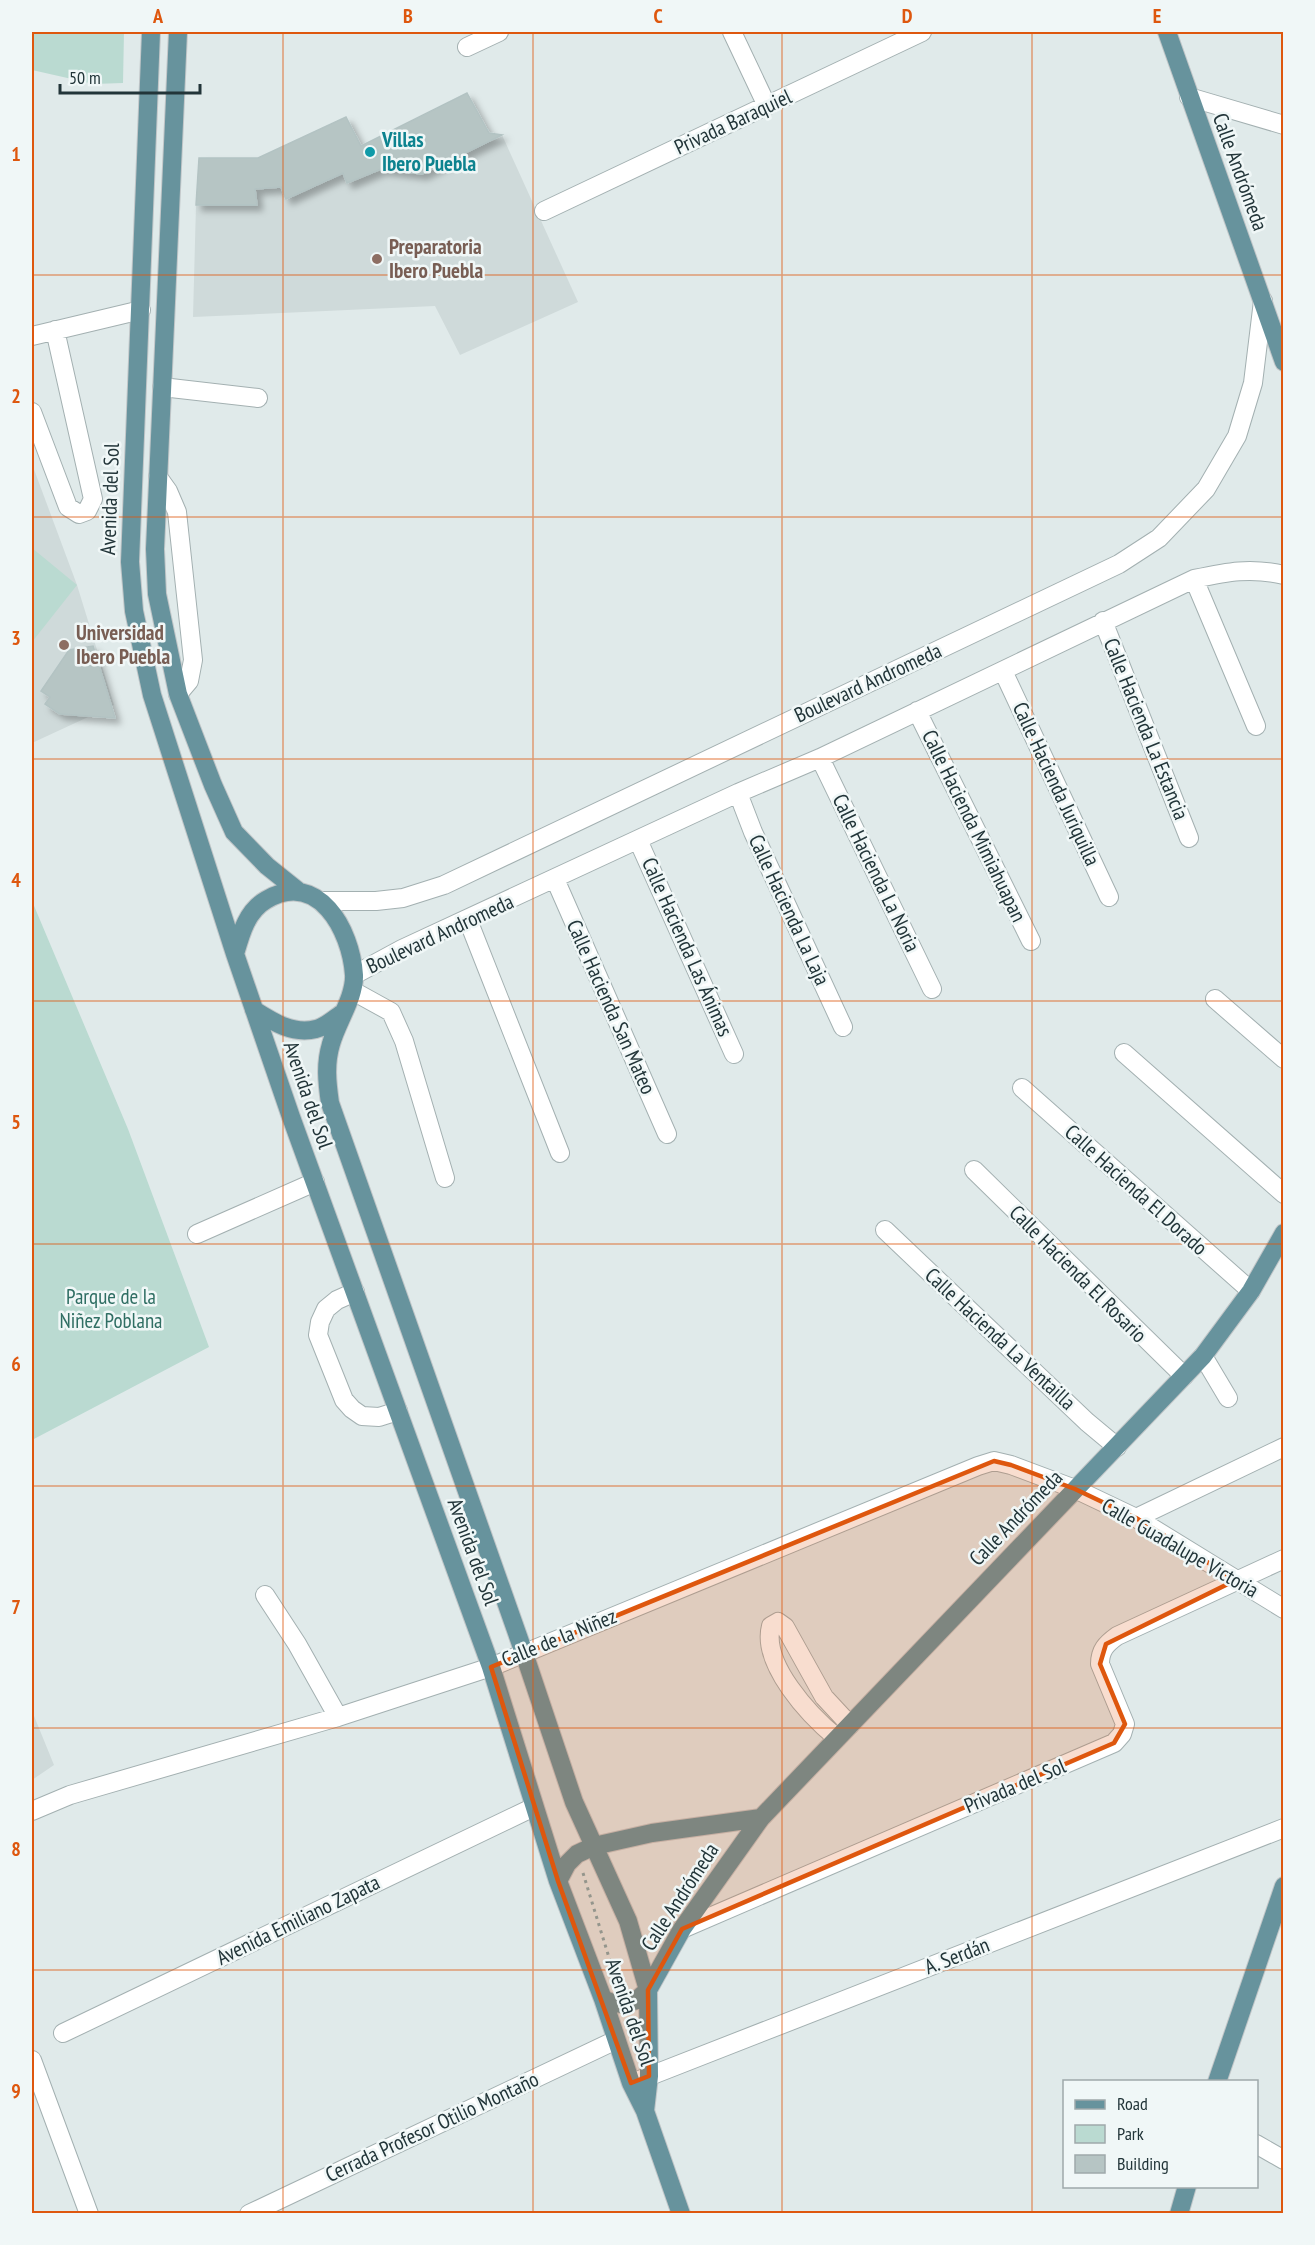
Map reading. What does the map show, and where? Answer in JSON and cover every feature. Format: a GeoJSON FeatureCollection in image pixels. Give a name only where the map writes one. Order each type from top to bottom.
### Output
{"type":"FeatureCollection","features":[{"type":"Feature","properties":{"kind":"main road","name":"Avenida del Sol"},"geometry":{"type":"LineString","coordinates":[[151,32],[130,562],[134,611],[152,695],[235,954]]}},
{"type":"Feature","properties":{"kind":"main road"},"geometry":{"type":"LineString","coordinates":[[178,32],[155,549],[158,594],[178,694],[234,832],[267,866],[297,890],[322,901],[341,926],[353,983],[341,1014],[318,1029],[294,1031],[272,1022],[254,1010],[235,954],[242,929],[256,906],[278,893],[297,890]]}},
{"type":"Feature","properties":{"kind":"main road","name":"Calle Andrómeda"},"geometry":{"type":"LineString","coordinates":[[1167,32],[1284,362]]}},
{"type":"Feature","properties":{"kind":"main road","name":"Avenida del Sol"},"geometry":{"type":"LineString","coordinates":[[254,1010],[491,1666],[558,1881],[603,1999],[631,2083],[645,2111],[681,2214]]}},
{"type":"Feature","properties":{"kind":"main road","name":"Avenida del Sol"},"geometry":{"type":"LineString","coordinates":[[341,1014],[330,1045],[326,1070],[330,1103],[524,1653],[574,1802],[628,1922],[648,1990],[649,2076],[645,2111]]}},
{"type":"Feature","properties":{"kind":"main road","name":"Calle Andrómeda"},"geometry":{"type":"LineString","coordinates":[[648,1990],[682,1929],[760,1818],[1203,1356],[1251,1291],[1281,1245]]}},
{"type":"Feature","properties":{"kind":"main road","name":"Calle Andrómeda"},"geometry":{"type":"LineString","coordinates":[[558,1881],[567,1864],[577,1854],[594,1846],[652,1833],[760,1818]]}},
{"type":"Feature","properties":{"kind":"main road"},"geometry":{"type":"LineString","coordinates":[[1218,2080],[1284,1886]]}},
{"type":"Feature","properties":{"kind":"main road"},"geometry":{"type":"LineString","coordinates":[[603,1999],[623,2004],[637,2000],[648,1990]]}},
{"type":"Feature","properties":{"kind":"main road"},"geometry":{"type":"LineString","coordinates":[[1179,2214],[1187,2188]]}},
{"type":"Feature","properties":{"kind":"street"},"geometry":{"type":"LineString","coordinates":[[467,47],[499,32]]}},
{"type":"Feature","properties":{"kind":"street"},"geometry":{"type":"LineString","coordinates":[[732,32],[767,106]]}},
{"type":"Feature","properties":{"kind":"street","name":"Privada Baraquiel"},"geometry":{"type":"LineString","coordinates":[[544,212],[922,32]]}},
{"type":"Feature","properties":{"kind":"street"},"geometry":{"type":"LineString","coordinates":[[1189,97],[1284,125]]}},
{"type":"Feature","properties":{"kind":"street","name":"Boulevard Andromeda"},"geometry":{"type":"LineString","coordinates":[[322,901],[376,901],[403,898],[444,885],[1129,557],[1159,538],[1206,489],[1237,436],[1253,383],[1263,300]]}},
{"type":"Feature","properties":{"kind":"street"},"geometry":{"type":"LineString","coordinates":[[32,336],[141,310]]}},
{"type":"Feature","properties":{"kind":"street"},"geometry":{"type":"LineString","coordinates":[[32,412],[68,507],[79,514],[87,511],[93,499],[55,330]]}},
{"type":"Feature","properties":{"kind":"street"},"geometry":{"type":"LineString","coordinates":[[162,387],[258,398]]}},
{"type":"Feature","properties":{"kind":"street"},"geometry":{"type":"LineString","coordinates":[[158,477],[168,490],[177,512],[193,660],[189,681],[178,694]]}},
{"type":"Feature","properties":{"kind":"street","name":"Boulevard Andromeda"},"geometry":{"type":"LineString","coordinates":[[353,983],[402,949],[738,793],[820,758],[1194,579],[1236,570],[1284,575]]}},
{"type":"Feature","properties":{"kind":"street"},"geometry":{"type":"LineString","coordinates":[[1194,579],[1256,726]]}},
{"type":"Feature","properties":{"kind":"street","name":"Calle Hacienda La Estancia"},"geometry":{"type":"LineString","coordinates":[[1104,621],[1189,838]]}},
{"type":"Feature","properties":{"kind":"street","name":"Calle Hacienda Juriquilla"},"geometry":{"type":"LineString","coordinates":[[1003,671],[1109,897]]}},
{"type":"Feature","properties":{"kind":"street","name":"Calle Hacienda Mimiahuapan"},"geometry":{"type":"LineString","coordinates":[[917,711],[1031,941]]}},
{"type":"Feature","properties":{"kind":"street","name":"Calle Hacienda La Noria"},"geometry":{"type":"LineString","coordinates":[[820,758],[932,989]]}},
{"type":"Feature","properties":{"kind":"street","name":"Calle Hacienda La Laja"},"geometry":{"type":"LineString","coordinates":[[738,793],[753,832],[843,1027]]}},
{"type":"Feature","properties":{"kind":"street","name":"Calle Hacienda Las Ánimas"},"geometry":{"type":"LineString","coordinates":[[638,840],[734,1053]]}},
{"type":"Feature","properties":{"kind":"street","name":"Calle Hacienda San Mateo"},"geometry":{"type":"LineString","coordinates":[[555,879],[667,1134]]}},
{"type":"Feature","properties":{"kind":"street"},"geometry":{"type":"LineString","coordinates":[[468,920],[560,1153]]}},
{"type":"Feature","properties":{"kind":"street"},"geometry":{"type":"LineString","coordinates":[[353,983],[391,1012],[404,1041],[445,1178]]}},
{"type":"Feature","properties":{"kind":"street"},"geometry":{"type":"LineString","coordinates":[[1215,999],[1284,1059]]}},
{"type":"Feature","properties":{"kind":"street"},"geometry":{"type":"LineString","coordinates":[[1124,1053],[1284,1194]]}},
{"type":"Feature","properties":{"kind":"street","name":"Calle Hacienda El Dorado"},"geometry":{"type":"LineString","coordinates":[[1022,1088],[1251,1291]]}},
{"type":"Feature","properties":{"kind":"street","name":"Calle Hacienda El Rosario"},"geometry":{"type":"LineString","coordinates":[[974,1170],[1159,1355],[1184,1376]]}},
{"type":"Feature","properties":{"kind":"street"},"geometry":{"type":"LineString","coordinates":[[197,1234],[315,1182]]}},
{"type":"Feature","properties":{"kind":"street","name":"Calle Hacienda La Ventailla"},"geometry":{"type":"LineString","coordinates":[[885,1230],[1087,1422],[1117,1447]]}},
{"type":"Feature","properties":{"kind":"street"},"geometry":{"type":"LineString","coordinates":[[355,1292],[337,1300],[326,1309],[320,1322],[318,1335],[345,1400],[352,1409],[363,1416],[379,1417],[398,1411]]}},
{"type":"Feature","properties":{"kind":"street"},"geometry":{"type":"LineString","coordinates":[[1203,1356],[1228,1398]]}},
{"type":"Feature","properties":{"kind":"street"},"geometry":{"type":"LineString","coordinates":[[1136,1518],[1284,1447]]}},
{"type":"Feature","properties":{"kind":"street","name":"Calle de la Niñez"},"geometry":{"type":"LineString","coordinates":[[32,1811],[70,1795],[338,1717],[491,1666],[994,1461],[1011,1465],[1075,1490]]}},
{"type":"Feature","properties":{"kind":"street","name":"Calle Guadalupe Victoria"},"geometry":{"type":"LineString","coordinates":[[1075,1490],[1136,1518],[1284,1609]]}},
{"type":"Feature","properties":{"kind":"street"},"geometry":{"type":"LineString","coordinates":[[1236,1580],[1284,1559]]}},
{"type":"Feature","properties":{"kind":"street","name":"Privada del Sol"},"geometry":{"type":"LineString","coordinates":[[682,1929],[1114,1743],[1122,1734],[1125,1724],[1100,1664],[1100,1654],[1106,1644],[1117,1636],[1236,1580]]}},
{"type":"Feature","properties":{"kind":"street"},"geometry":{"type":"LineString","coordinates":[[266,1595],[338,1717]]}},
{"type":"Feature","properties":{"kind":"street"},"geometry":{"type":"LineString","coordinates":[[837,1738],[808,1713],[786,1684],[771,1647],[768,1635],[771,1626],[778,1622],[785,1627],[824,1697],[850,1725]]}},
{"type":"Feature","properties":{"kind":"street"},"geometry":{"type":"LineString","coordinates":[[808,1713],[824,1697]]}},
{"type":"Feature","properties":{"kind":"street","name":"Avenida Emiliano Zapata"},"geometry":{"type":"LineString","coordinates":[[63,2033],[534,1807]]}},
{"type":"Feature","properties":{"kind":"street","name":"A. Serdán"},"geometry":{"type":"LineString","coordinates":[[631,2083],[1284,1828]]}},
{"type":"Feature","properties":{"kind":"street","name":"Cerrada Profesor Otilio Montaño"},"geometry":{"type":"LineString","coordinates":[[249,2214],[616,2040]]}},
{"type":"Feature","properties":{"kind":"street"},"geometry":{"type":"LineString","coordinates":[[32,2060],[89,2214]]}},
{"type":"Feature","properties":{"kind":"street"},"geometry":{"type":"LineString","coordinates":[[1258,2145],[1284,2160]]}},
{"type":"Feature","properties":{"kind":"highlighted area"},"geometry":{"type":"Polygon","coordinates":[[[994,1461],[1075,1489],[1136,1518],[1236,1580],[1106,1644],[1100,1664],[1125,1724],[1114,1743],[682,1929],[648,1990],[649,2076],[631,2083],[558,1881],[491,1667],[994,1461]]]}},
{"type":"Feature","properties":{"kind":"shaded area","name":"Preparatoria Ibero Puebla"},"geometry":{"type":"Polygon","coordinates":[[[502,135],[578,302],[460,355],[435,306],[193,317],[196,205],[256,205],[255,189],[281,187],[286,198],[343,173],[347,183],[381,169],[422,174],[502,135]]]}},
{"type":"Feature","properties":{"kind":"shaded area","name":"Universidad Ibero Puebla"},"geometry":{"type":"Polygon","coordinates":[[[32,464],[77,585],[114,705],[32,743],[32,464]]]}},
{"type":"Feature","properties":{"kind":"shaded area"},"geometry":{"type":"Polygon","coordinates":[[[32,1711],[54,1765],[32,1780],[32,1711]]]}},
{"type":"Feature","properties":{"kind":"green space"},"geometry":{"type":"Polygon","coordinates":[[[32,32],[124,32],[123,83],[94,84],[32,70],[32,32]]]}},
{"type":"Feature","properties":{"kind":"green space"},"geometry":{"type":"Polygon","coordinates":[[[32,548],[77,585],[32,642],[32,548]]]}},
{"type":"Feature","properties":{"kind":"green space","name":"Parque de la Niñez Poblana"},"geometry":{"type":"Polygon","coordinates":[[[32,901],[128,1129],[209,1347],[32,1440],[32,901]]]}},
{"type":"Feature","properties":{"kind":"building","name":"Villas Ibero Puebla"},"geometry":{"type":"Polygon","coordinates":[[[467,93],[489,133],[502,135],[422,174],[381,169],[347,183],[343,173],[286,199],[281,187],[255,189],[257,205],[196,205],[199,158],[258,158],[346,117],[361,146],[467,93]]]}},
{"type":"Feature","properties":{"kind":"building"},"geometry":{"type":"Polygon","coordinates":[[[93,646],[115,718],[60,714],[45,704],[50,697],[41,691],[69,650],[93,646]]]}},
{"type":"Feature","properties":{"kind":"place","name":"Villas Ibero Puebla"},"geometry":{"type":"Point","coordinates":[370,152]}},
{"type":"Feature","properties":{"kind":"place","name":"Preparatoria Ibero Puebla"},"geometry":{"type":"Point","coordinates":[377,259]}},
{"type":"Feature","properties":{"kind":"place","name":"Universidad Ibero Puebla"},"geometry":{"type":"Point","coordinates":[64,645]}}]}
